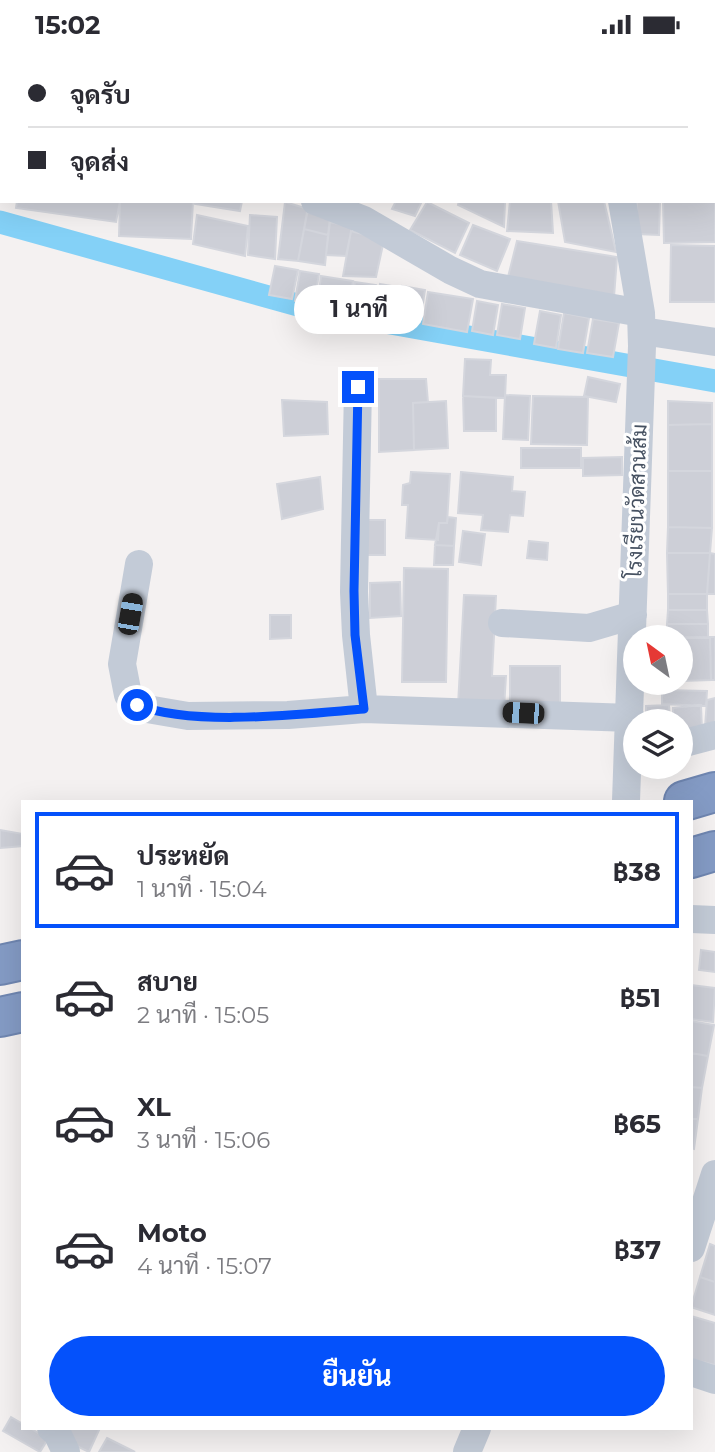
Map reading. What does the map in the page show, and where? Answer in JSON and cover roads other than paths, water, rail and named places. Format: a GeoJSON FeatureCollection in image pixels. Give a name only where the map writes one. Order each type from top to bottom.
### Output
{"type":"FeatureCollection","features":[{"type":"Feature","properties":{"kind":"highway"},"geometry":{"type":"LineString","coordinates":[[687,800],[715,792]]}},
{"type":"Feature","properties":{"kind":"highway"},"geometry":{"type":"LineString","coordinates":[[693,857],[715,851]]}},
{"type":"Feature","properties":{"kind":"highway"},"geometry":{"type":"LineString","coordinates":[[0,965],[21,960]]}},
{"type":"Feature","properties":{"kind":"highway"},"geometry":{"type":"LineString","coordinates":[[0,1017],[21,1012]]}},
{"type":"Feature","properties":{"kind":"street"},"geometry":{"type":"LineString","coordinates":[[320,203],[364,220],[450,270],[480,284],[641,330],[715,342]]}},
{"type":"Feature","properties":{"kind":"street","name":"โรงเรียนวัดสวนส้ม"},"geometry":{"type":"LineString","coordinates":[[622,203],[641,330],[634,625]]}},
{"type":"Feature","properties":{"kind":"street"},"geometry":{"type":"LineString","coordinates":[[358,387],[354,591],[355,635],[364,709]]}},
{"type":"Feature","properties":{"kind":"street"},"geometry":{"type":"LineString","coordinates":[[139,564],[122,664],[128,695],[137,705],[188,716],[288,715],[364,709],[623,718]]}},
{"type":"Feature","properties":{"kind":"street"},"geometry":{"type":"LineString","coordinates":[[502,623],[589,628],[634,615]]}},
{"type":"Feature","properties":{"kind":"street"},"geometry":{"type":"LineString","coordinates":[[589,628],[613,650],[623,655]]}},
{"type":"Feature","properties":{"kind":"street"},"geometry":{"type":"LineString","coordinates":[[693,741],[715,735]]}},
{"type":"Feature","properties":{"kind":"street","name":"โรงเรียนวัดสวนส้ม"},"geometry":{"type":"LineString","coordinates":[[626,800],[629,779]]}},
{"type":"Feature","properties":{"kind":"street"},"geometry":{"type":"LineString","coordinates":[[693,919],[715,920]]}},
{"type":"Feature","properties":{"kind":"street"},"geometry":{"type":"LineString","coordinates":[[693,1242],[715,1174]]}},
{"type":"Feature","properties":{"kind":"street"},"geometry":{"type":"LineString","coordinates":[[693,1373],[715,1380]]}},
{"type":"Feature","properties":{"kind":"street"},"geometry":{"type":"LineString","coordinates":[[53,1430],[66,1452]]}},
{"type":"Feature","properties":{"kind":"street"},"geometry":{"type":"LineString","coordinates":[[467,1452],[476,1430]]}},
{"type":"Feature","properties":{"kind":"waterway"},"geometry":{"type":"LineString","coordinates":[[0,222],[312,309],[715,381]]}}]}
